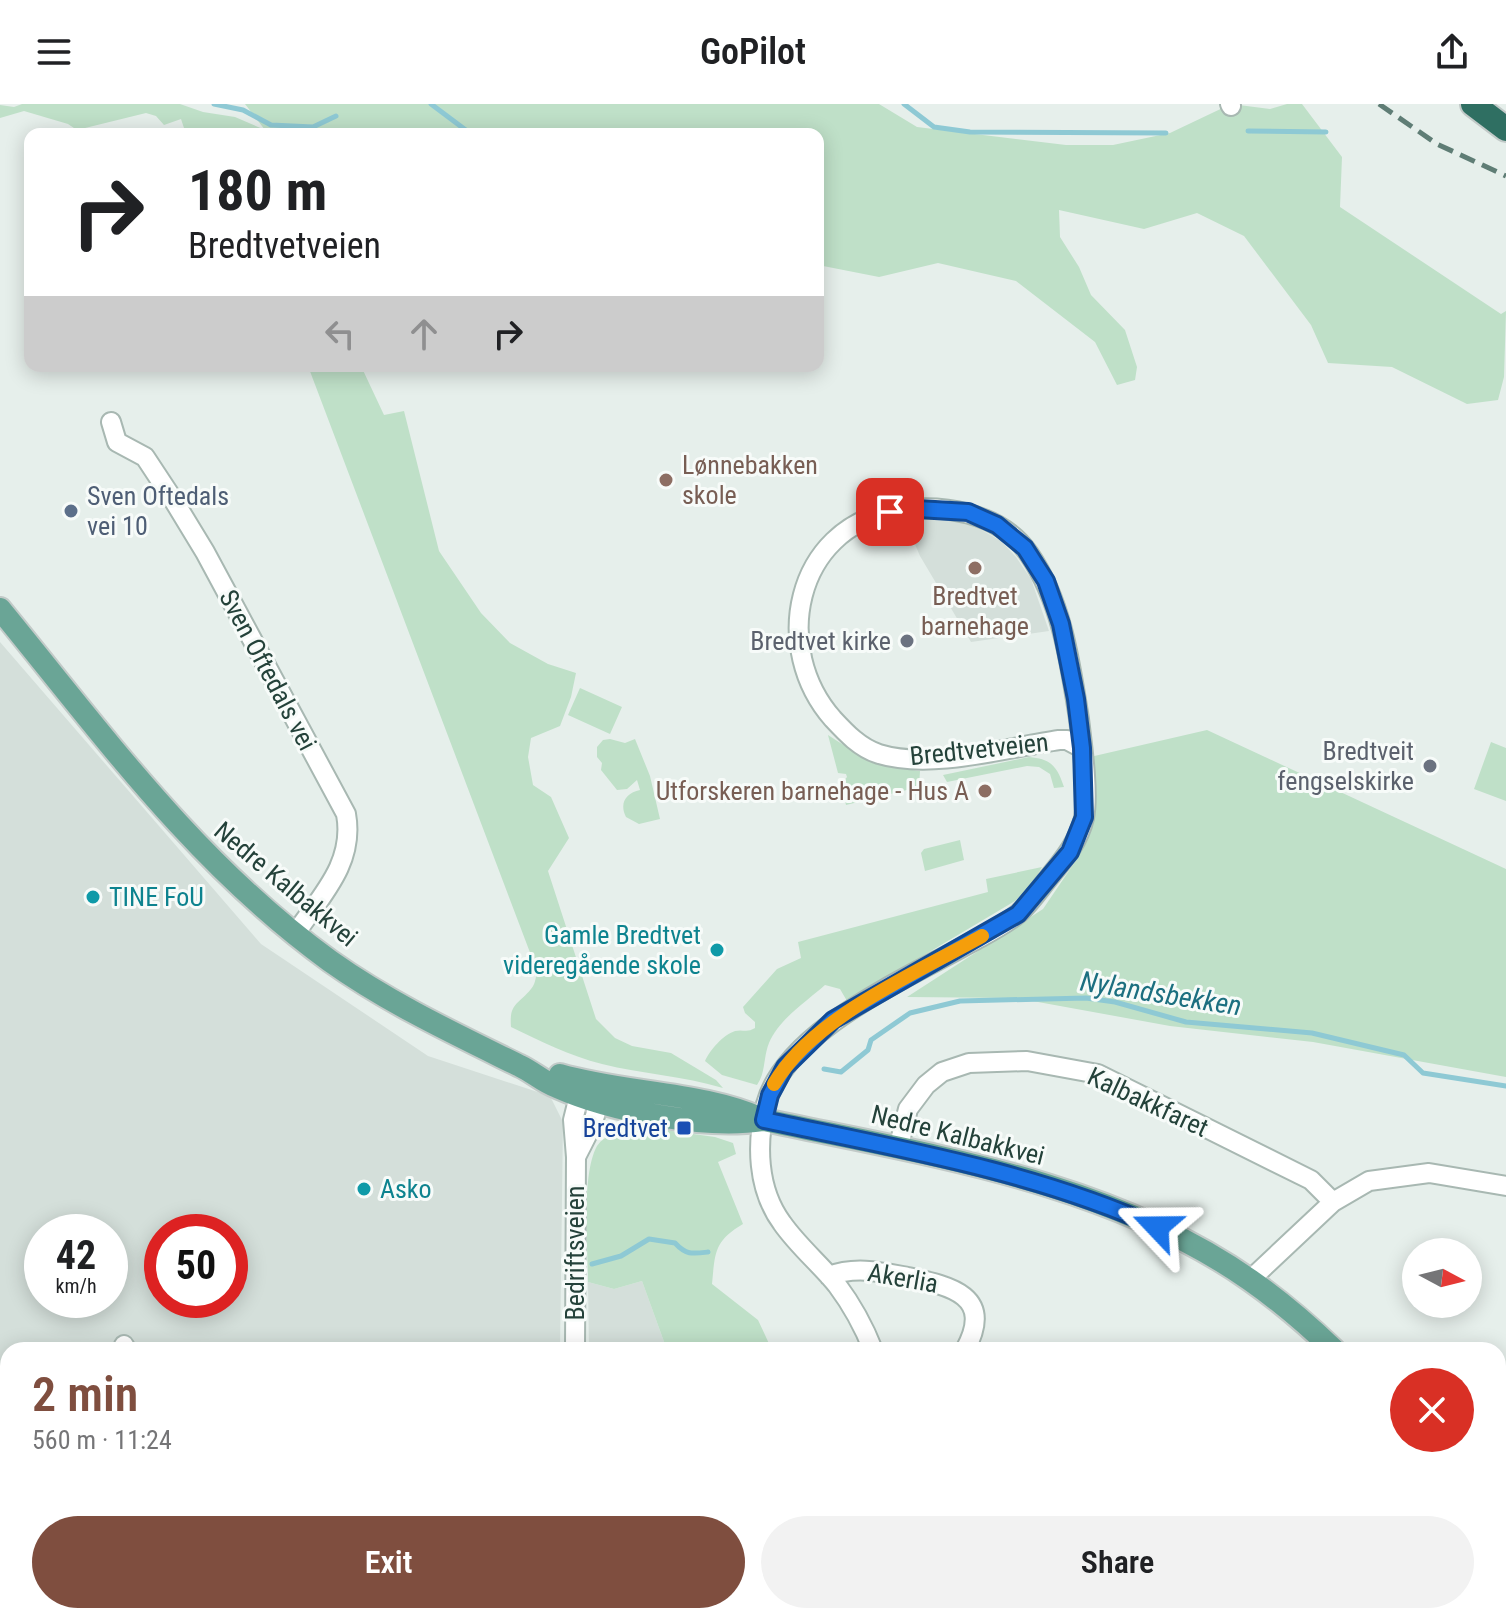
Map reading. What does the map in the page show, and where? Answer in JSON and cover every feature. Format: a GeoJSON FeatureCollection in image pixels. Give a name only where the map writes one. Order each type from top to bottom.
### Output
{"type":"FeatureCollection","features":[{"type":"Feature","properties":{"kind":"highway"},"geometry":{"type":"LineString","coordinates":[[1473,104],[1506,129]]}},
{"type":"Feature","properties":{"kind":"main road","name":"Nedre Kalbakkvei"},"geometry":{"type":"LineString","coordinates":[[0,609],[148,791],[203,852],[295,934],[331,961],[452,1034],[524,1068],[546,1083],[640,1111],[725,1123],[764,1120],[1033,1181],[1097,1202],[1178,1237],[1250,1280],[1325,1342]]}},
{"type":"Feature","properties":{"kind":"street","name":"Sven Oftedals vei"},"geometry":{"type":"LineString","coordinates":[[111,422],[117,442],[145,457],[205,552],[346,814],[349,832],[345,855],[336,875],[295,934]]}},
{"type":"Feature","properties":{"kind":"street","name":"Bredtvetveien"},"geometry":{"type":"LineString","coordinates":[[764,1120],[770,1095],[785,1067],[833,1020],[1018,914],[1070,852],[1084,817],[1082,748],[1061,624],[1046,581],[1025,548],[997,525],[968,512],[918,509],[890,512],[856,524],[827,546],[802,590],[798,632],[801,656],[821,706],[863,747],[875,753],[916,760],[944,759],[1059,740],[1067,740],[1082,748]]}},
{"type":"Feature","properties":{"kind":"street","name":"Kalbakkfaret"},"geometry":{"type":"LineString","coordinates":[[898,1149],[908,1109],[926,1085],[942,1072],[969,1063],[991,1061],[1050,1064],[1098,1074],[1175,1111],[1311,1180],[1333,1202]]}},
{"type":"Feature","properties":{"kind":"street","name":"Bedriftsveien"},"geometry":{"type":"LineString","coordinates":[[575,1342],[576,1157],[573,1120],[591,1094]]}},
{"type":"Feature","properties":{"kind":"street","name":"Akerlia"},"geometry":{"type":"LineString","coordinates":[[764,1120],[761,1169],[767,1196],[783,1224],[829,1276],[857,1316],[869,1342]]}},
{"type":"Feature","properties":{"kind":"street"},"geometry":{"type":"LineString","coordinates":[[1250,1280],[1333,1202],[1369,1181],[1429,1173],[1506,1186]]}},
{"type":"Feature","properties":{"kind":"street","name":"Akerlia"},"geometry":{"type":"LineString","coordinates":[[829,1276],[844,1271],[870,1270],[954,1288],[966,1299],[974,1316],[973,1334],[969,1342]]}},
{"type":"Feature","properties":{"kind":"shaded area","name":"Bredtvet barnehage"},"geometry":{"type":"Polygon","coordinates":[[[922,516],[962,519],[1001,541],[1031,579],[1049,631],[971,642],[920,556],[905,521],[922,516]]]}},
{"type":"Feature","properties":{"kind":"shaded area"},"geometry":{"type":"Polygon","coordinates":[[[0,642],[261,944],[428,1056],[550,1096],[563,1122],[560,1342],[0,1342],[0,642]]]}},
{"type":"Feature","properties":{"kind":"shaded area"},"geometry":{"type":"Polygon","coordinates":[[[642,1281],[664,1342],[589,1342],[588,1282],[614,1289],[642,1281]]]}},
{"type":"Feature","properties":{"kind":"green space"},"geometry":{"type":"Polygon","coordinates":[[[22,104],[180,104],[203,112],[235,117],[260,128],[184,128],[181,119],[164,125],[156,116],[146,113],[85,128],[74,128],[24,111],[0,118],[0,105],[14,107],[22,104]]]}},
{"type":"Feature","properties":{"kind":"green space"},"geometry":{"type":"Polygon","coordinates":[[[245,104],[879,104],[917,127],[1066,145],[1113,145],[1170,133],[1231,104],[1270,109],[1302,104],[1342,157],[1340,207],[1501,314],[1506,311],[1504,377],[1498,400],[1467,404],[1392,367],[1328,363],[1311,325],[1244,236],[1197,213],[1144,229],[1059,210],[1060,237],[1079,267],[1091,295],[1125,330],[1137,367],[1135,380],[1117,385],[1095,342],[1016,281],[938,263],[879,277],[824,266],[824,128],[263,128],[245,104]]]}},
{"type":"Feature","properties":{"kind":"green space"},"geometry":{"type":"Polygon","coordinates":[[[310,372],[364,372],[384,415],[404,411],[439,551],[481,613],[510,643],[548,664],[576,673],[560,726],[531,738],[528,757],[533,785],[551,797],[569,838],[548,871],[596,1019],[615,1038],[632,1046],[671,1053],[716,1080],[723,1088],[590,1061],[511,1027],[513,1009],[532,987],[537,971],[310,372]]]}},
{"type":"Feature","properties":{"kind":"green space"},"geometry":{"type":"Polygon","coordinates":[[[580,688],[622,707],[610,734],[568,715],[580,688]]]}},
{"type":"Feature","properties":{"kind":"green space"},"geometry":{"type":"Polygon","coordinates":[[[1207,730],[1506,869],[1506,1077],[1313,1042],[1170,1026],[1016,998],[907,997],[1043,909],[1079,856],[1089,820],[1090,757],[1207,730]]]}},
{"type":"Feature","properties":{"kind":"green space"},"geometry":{"type":"Polygon","coordinates":[[[828,735],[872,759],[920,771],[919,787],[846,805],[841,784],[847,777],[838,773],[828,735]]]}},
{"type":"Feature","properties":{"kind":"green space"},"geometry":{"type":"Polygon","coordinates":[[[635,739],[650,776],[660,819],[639,824],[626,817],[623,807],[625,799],[640,790],[637,780],[627,789],[617,790],[601,770],[597,747],[603,740],[625,743],[635,739]]]}},
{"type":"Feature","properties":{"kind":"green space"},"geometry":{"type":"Polygon","coordinates":[[[1491,742],[1506,748],[1506,801],[1474,789],[1491,742]]]}},
{"type":"Feature","properties":{"kind":"green space"},"geometry":{"type":"Polygon","coordinates":[[[1029,757],[1052,765],[1064,787],[1054,788],[1050,774],[1039,767],[1027,766],[947,782],[943,775],[1029,757]]]}},
{"type":"Feature","properties":{"kind":"green space"},"geometry":{"type":"Polygon","coordinates":[[[960,840],[964,860],[925,871],[921,853],[924,849],[960,840]]]}},
{"type":"Feature","properties":{"kind":"green space"},"geometry":{"type":"Polygon","coordinates":[[[1042,867],[1030,887],[1015,901],[847,1001],[840,989],[825,985],[773,1034],[757,1085],[722,1075],[705,1061],[726,1036],[735,1031],[755,1028],[755,1022],[743,1007],[777,969],[801,958],[798,942],[988,892],[986,879],[1042,867]]]}},
{"type":"Feature","properties":{"kind":"green space"},"geometry":{"type":"Polygon","coordinates":[[[635,1126],[715,1137],[733,1143],[736,1154],[718,1162],[743,1224],[721,1242],[712,1284],[758,1320],[768,1342],[664,1342],[642,1281],[614,1289],[588,1282],[589,1175],[597,1146],[614,1133],[635,1126]]]}},
{"type":"Feature","properties":{"kind":"waterway"},"geometry":{"type":"LineString","coordinates":[[214,104],[243,110],[271,125],[313,127],[336,116]]}},
{"type":"Feature","properties":{"kind":"waterway"},"geometry":{"type":"LineString","coordinates":[[431,104],[463,128]]}},
{"type":"Feature","properties":{"kind":"waterway"},"geometry":{"type":"LineString","coordinates":[[904,104],[934,127],[970,132],[1166,133]]}},
{"type":"Feature","properties":{"kind":"waterway"},"geometry":{"type":"LineString","coordinates":[[1248,131],[1326,132]]}},
{"type":"Feature","properties":{"kind":"waterway","name":"Nylandsbekken"},"geometry":{"type":"LineString","coordinates":[[824,1069],[841,1072],[868,1050],[871,1040],[910,1013],[960,1001],[1086,998],[1115,1002],[1186,1022],[1312,1033],[1404,1055],[1423,1073],[1506,1086]]}},
{"type":"Feature","properties":{"kind":"waterway","name":"Nylandsbekken"},"geometry":{"type":"LineString","coordinates":[[592,1264],[621,1256],[649,1239],[675,1243],[690,1253],[708,1252]]}},
{"type":"Feature","properties":{"kind":"railway"},"geometry":{"type":"LineString","coordinates":[[1379,104],[1437,144],[1506,176]]}},
{"type":"Feature","properties":{"kind":"slow traffic"},"geometry":{"type":"LineString","coordinates":[[774,1084],[785,1067],[833,1020],[982,936]]}},
{"type":"Feature","properties":{"kind":"place","name":"Lønnebakken skole"},"geometry":{"type":"Point","coordinates":[666,480]}},
{"type":"Feature","properties":{"kind":"place","name":"Sven Oftedals vei 10"},"geometry":{"type":"Point","coordinates":[71,511]}},
{"type":"Feature","properties":{"kind":"place","name":"Bredtvet barnehage"},"geometry":{"type":"Point","coordinates":[975,568]}},
{"type":"Feature","properties":{"kind":"place","name":"Bredtvet kirke"},"geometry":{"type":"Point","coordinates":[907,641]}},
{"type":"Feature","properties":{"kind":"place","name":"Bredtveit fengselskirke"},"geometry":{"type":"Point","coordinates":[1430,766]}},
{"type":"Feature","properties":{"kind":"place","name":"Utforskeren barnehage - Hus A"},"geometry":{"type":"Point","coordinates":[985,791]}},
{"type":"Feature","properties":{"kind":"place","name":"TINE FoU"},"geometry":{"type":"Point","coordinates":[93,897]}},
{"type":"Feature","properties":{"kind":"place","name":"Gamle Bredtvet videregående skole"},"geometry":{"type":"Point","coordinates":[717,950]}},
{"type":"Feature","properties":{"kind":"place","name":"Bredtvet"},"geometry":{"type":"Point","coordinates":[684,1128]}},
{"type":"Feature","properties":{"kind":"place","name":"Asko"},"geometry":{"type":"Point","coordinates":[364,1189]}},
{"type":"Feature","properties":{"kind":"route"},"geometry":{"type":"LineString","coordinates":[[890,512],[942,509],[968,512],[997,525],[1025,548],[1046,581],[1061,624],[1076,699],[1084,768],[1084,817],[1070,852],[1018,914],[833,1020],[805,1046],[775,1082],[764,1120],[1033,1181],[1097,1202],[1157,1227]]}}]}
